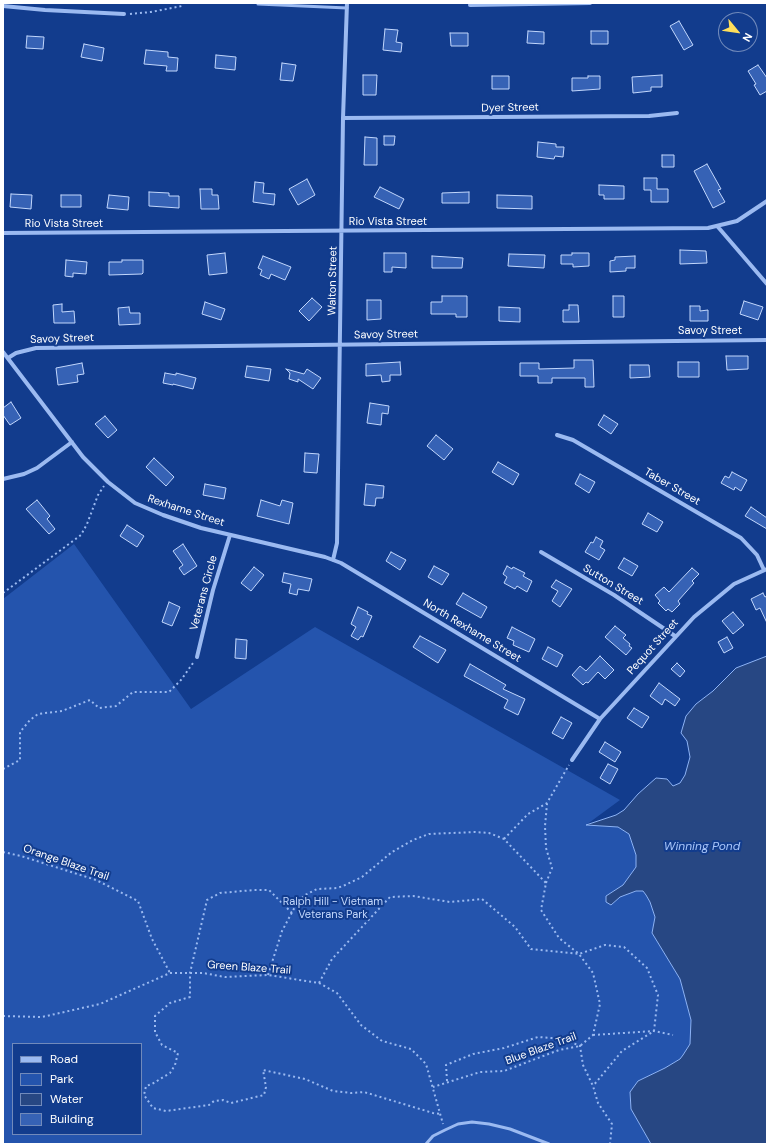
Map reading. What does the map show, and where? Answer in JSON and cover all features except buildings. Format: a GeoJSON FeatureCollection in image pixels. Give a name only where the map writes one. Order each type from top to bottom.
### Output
{"type":"FeatureCollection","features":[{"type":"Feature","properties":{"kind":"street"},"geometry":{"type":"LineString","coordinates":[[470,5],[590,3]]}},
{"type":"Feature","properties":{"kind":"street","name":"Walton Street"},"geometry":{"type":"LineString","coordinates":[[333,560],[337,542],[343,118],[347,5]]}},
{"type":"Feature","properties":{"kind":"street"},"geometry":{"type":"LineString","coordinates":[[3,6],[45,10],[124,14]]}},
{"type":"Feature","properties":{"kind":"street","name":"Dyer Street"},"geometry":{"type":"LineString","coordinates":[[343,118],[649,116],[677,113]]}},
{"type":"Feature","properties":{"kind":"street","name":"Rio Vista Street"},"geometry":{"type":"LineString","coordinates":[[3,233],[718,227],[737,221],[767,202]]}},
{"type":"Feature","properties":{"kind":"street"},"geometry":{"type":"LineString","coordinates":[[718,227],[767,284]]}},
{"type":"Feature","properties":{"kind":"street","name":"Savoy Street"},"geometry":{"type":"LineString","coordinates":[[8,358],[16,353],[36,348],[767,340]]}},
{"type":"Feature","properties":{"kind":"street","name":"Rexhame Street"},"geometry":{"type":"LineString","coordinates":[[3,352],[72,442],[108,482],[121,494],[150,510],[201,528],[333,560]]}},
{"type":"Feature","properties":{"kind":"street","name":"Taber Street"},"geometry":{"type":"LineString","coordinates":[[557,435],[573,440],[741,538],[757,555],[765,569]]}},
{"type":"Feature","properties":{"kind":"street"},"geometry":{"type":"LineString","coordinates":[[3,479],[24,474],[37,468],[72,442]]}},
{"type":"Feature","properties":{"kind":"street","name":"Veterans Circle"},"geometry":{"type":"LineString","coordinates":[[197,657],[230,535]]}},
{"type":"Feature","properties":{"kind":"street","name":"Sutton Street"},"geometry":{"type":"LineString","coordinates":[[541,552],[614,595],[675,636]]}},
{"type":"Feature","properties":{"kind":"street","name":"North Rexhame Street"},"geometry":{"type":"LineString","coordinates":[[333,560],[349,567],[600,719]]}},
{"type":"Feature","properties":{"kind":"street","name":"Pequot Street"},"geometry":{"type":"LineString","coordinates":[[572,760],[600,719],[675,636],[724,590],[744,578],[765,569]]}},
{"type":"Feature","properties":{"kind":"lane"},"geometry":{"type":"LineString","coordinates":[[258,4],[347,5]]}},
{"type":"Feature","properties":{"kind":"lane"},"geometry":{"type":"LineString","coordinates":[[426,1144],[433,1136],[458,1124],[480,1122],[510,1129],[549,1144]]}},
{"type":"Feature","properties":{"kind":"path"},"geometry":{"type":"LineString","coordinates":[[124,14],[151,12],[182,6]]}},
{"type":"Feature","properties":{"kind":"path"},"geometry":{"type":"LineString","coordinates":[[3,593],[81,534],[87,524],[98,495],[108,482]]}},
{"type":"Feature","properties":{"kind":"path"},"geometry":{"type":"LineString","coordinates":[[3,769],[20,760],[20,732],[30,720],[38,714],[62,711],[90,700],[99,708],[116,706],[133,692],[168,692],[181,680],[197,657]]}},
{"type":"Feature","properties":{"kind":"path"},"geometry":{"type":"LineString","coordinates":[[504,839],[528,814],[547,803],[572,760]]}},
{"type":"Feature","properties":{"kind":"path","name":"Blue Blaze Trail"},"geometry":{"type":"LineString","coordinates":[[433,1087],[480,1072],[504,1071],[559,1050],[580,1046],[593,1036],[600,1004],[593,973],[578,954],[559,938],[541,910],[546,883],[552,868],[546,848],[545,826],[547,803]]}},
{"type":"Feature","properties":{"kind":"path"},"geometry":{"type":"LineString","coordinates":[[268,975],[282,931],[297,903],[305,895],[318,889],[337,888],[362,877],[392,852],[413,840],[429,834],[475,832],[489,833],[504,839],[546,883]]}},
{"type":"Feature","properties":{"kind":"path","name":"Orange Blaze Trail"},"geometry":{"type":"LineString","coordinates":[[3,852],[21,856],[96,880],[138,901],[152,939],[170,973]]}},
{"type":"Feature","properties":{"kind":"path"},"geometry":{"type":"LineString","coordinates":[[292,913],[269,890],[220,893],[207,900],[190,973],[190,997],[170,1003],[155,1016],[155,1032],[162,1045],[178,1053],[175,1065],[170,1073],[146,1086],[144,1095],[153,1108],[166,1111],[209,1105],[214,1101],[223,1100],[231,1103],[264,1096],[266,1087],[263,1070],[306,1079],[333,1091],[351,1093],[364,1092],[440,1114]]}},
{"type":"Feature","properties":{"kind":"path"},"geometry":{"type":"LineString","coordinates":[[319,983],[332,959],[390,897],[413,896],[450,902],[482,899],[515,927],[531,949],[578,954],[605,945],[624,947],[647,968],[658,995],[654,1031]]}},
{"type":"Feature","properties":{"kind":"path","name":"Green Blaze Trail"},"geometry":{"type":"LineString","coordinates":[[3,1016],[42,1017],[100,1004],[170,973],[203,973],[224,977],[268,975],[319,983],[337,993],[361,1025],[382,1041],[411,1049],[426,1064],[444,1130]]}},
{"type":"Feature","properties":{"kind":"path"},"geometry":{"type":"LineString","coordinates":[[593,1086],[622,1050],[654,1031]]}},
{"type":"Feature","properties":{"kind":"path"},"geometry":{"type":"LineString","coordinates":[[593,1036],[654,1031],[673,1035]]}},
{"type":"Feature","properties":{"kind":"path"},"geometry":{"type":"LineString","coordinates":[[447,1082],[446,1065],[473,1054],[504,1048],[538,1037],[564,1039],[580,1046],[583,1065],[593,1086],[598,1103],[612,1124],[610,1144]]}},
{"type":"Feature","properties":{"kind":"green space","name":"Ralph Hill - Vietnam Veterans Park"},"geometry":{"type":"Polygon","coordinates":[[[74,544],[191,709],[315,627],[620,800],[586,825],[618,827],[629,834],[636,855],[636,867],[623,885],[606,896],[611,905],[620,897],[636,891],[643,891],[646,895],[655,917],[652,933],[680,979],[691,1020],[690,1044],[680,1059],[638,1081],[630,1097],[631,1109],[651,1144],[3,1144],[3,599],[74,544]]]}},
{"type":"Feature","properties":{"kind":"water","name":"Winning Pond"},"geometry":{"type":"Polygon","coordinates":[[[767,656],[767,1144],[651,1144],[631,1109],[630,1092],[638,1081],[680,1059],[690,1044],[691,1020],[680,979],[652,933],[655,917],[646,895],[643,891],[636,891],[620,897],[611,905],[606,902],[606,896],[623,885],[636,867],[636,855],[629,834],[618,827],[586,825],[616,815],[624,810],[638,794],[656,778],[667,779],[673,786],[680,783],[685,775],[690,757],[687,741],[681,733],[686,716],[696,704],[713,691],[736,668],[767,656]]]}}]}
